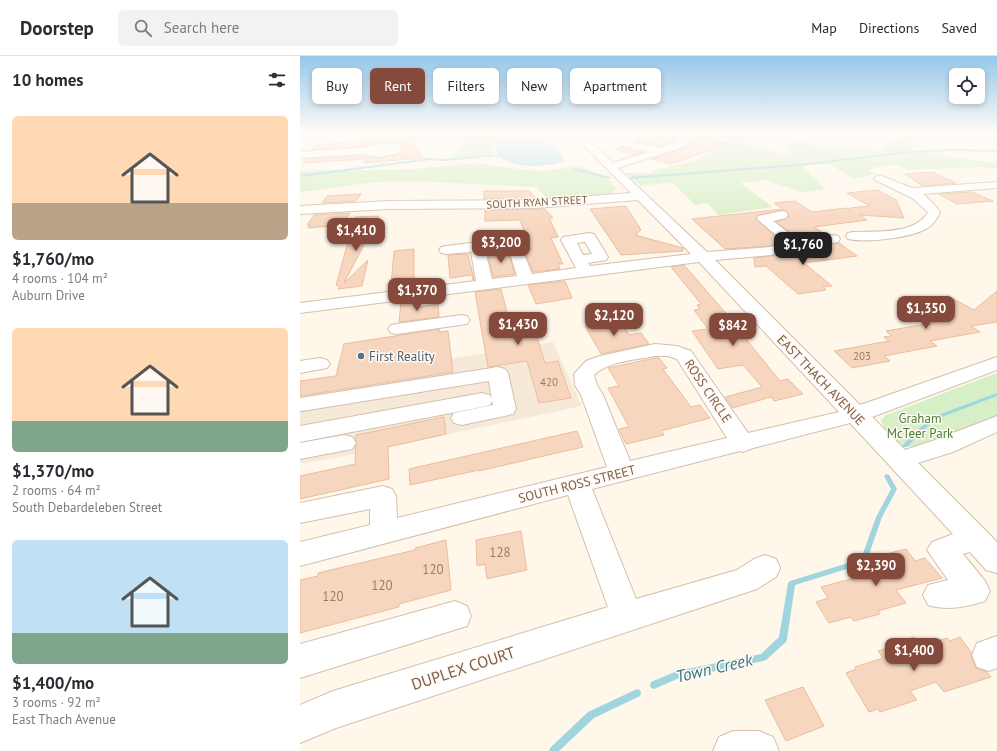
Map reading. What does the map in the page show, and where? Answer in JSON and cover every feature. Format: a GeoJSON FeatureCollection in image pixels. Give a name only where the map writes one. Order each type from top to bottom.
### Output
{"type":"FeatureCollection","features":[{"type":"Feature","properties":{"kind":"street"},"geometry":{"type":"LineString","coordinates":[[611,167],[616,165]]}},
{"type":"Feature","properties":{"kind":"street","name":"EAST THACH AVENUE"},"geometry":{"type":"LineString","coordinates":[[611,167],[703,257],[855,415],[901,460],[997,561]]}},
{"type":"Feature","properties":{"kind":"street"},"geometry":{"type":"LineString","coordinates":[[853,236],[910,230],[925,225],[932,218],[934,212],[930,205],[909,192],[879,178]]}},
{"type":"Feature","properties":{"kind":"street"},"geometry":{"type":"LineString","coordinates":[[909,192],[997,185]]}},
{"type":"Feature","properties":{"kind":"street","name":"SOUTH RYAN STREET"},"geometry":{"type":"LineString","coordinates":[[300,210],[388,204],[535,204],[641,196]]}},
{"type":"Feature","properties":{"kind":"street"},"geometry":{"type":"LineString","coordinates":[[782,215],[763,219],[792,242],[792,245]]}},
{"type":"Feature","properties":{"kind":"street"},"geometry":{"type":"LineString","coordinates":[[300,308],[526,279],[582,266],[771,251],[792,245],[833,239]]}},
{"type":"Feature","properties":{"kind":"street"},"geometry":{"type":"LineString","coordinates":[[446,250],[513,242],[526,279]]}},
{"type":"Feature","properties":{"kind":"street"},"geometry":{"type":"LineString","coordinates":[[477,246],[485,284]]}},
{"type":"Feature","properties":{"kind":"street"},"geometry":{"type":"LineString","coordinates":[[397,329],[462,328],[458,288]]}},
{"type":"Feature","properties":{"kind":"street","name":"ROSS CIRCLE"},"geometry":{"type":"LineString","coordinates":[[622,472],[592,395],[586,385],[584,374],[593,365],[607,360],[655,350],[670,350],[684,355],[743,444]]}},
{"type":"Feature","properties":{"kind":"street","name":"SOUTH ROSS STREET"},"geometry":{"type":"LineString","coordinates":[[300,554],[622,472],[743,444],[855,415],[997,363]]}},
{"type":"Feature","properties":{"kind":"street"},"geometry":{"type":"LineString","coordinates":[[300,367],[320,364]]}},
{"type":"Feature","properties":{"kind":"street"},"geometry":{"type":"LineString","coordinates":[[301,407],[498,373],[501,396],[505,410],[462,418]]}},
{"type":"Feature","properties":{"kind":"street"},"geometry":{"type":"LineString","coordinates":[[300,434],[501,396]]}},
{"type":"Feature","properties":{"kind":"street"},"geometry":{"type":"LineString","coordinates":[[901,460],[944,446],[997,423]]}},
{"type":"Feature","properties":{"kind":"street"},"geometry":{"type":"LineString","coordinates":[[300,451],[344,443]]}},
{"type":"Feature","properties":{"kind":"street"},"geometry":{"type":"LineString","coordinates":[[577,484],[627,616]]}},
{"type":"Feature","properties":{"kind":"street"},"geometry":{"type":"LineString","coordinates":[[300,514],[382,496],[384,533]]}},
{"type":"Feature","properties":{"kind":"street"},"geometry":{"type":"LineString","coordinates":[[939,595],[974,591],[942,550],[975,538]]}},
{"type":"Feature","properties":{"kind":"street","name":"DUPLEX COURT"},"geometry":{"type":"LineString","coordinates":[[300,724],[341,707],[627,616],[746,580],[765,568]]}},
{"type":"Feature","properties":{"kind":"street"},"geometry":{"type":"LineString","coordinates":[[300,661],[454,616]]}},
{"type":"Feature","properties":{"kind":"street"},"geometry":{"type":"LineString","coordinates":[[733,751],[759,751]]}},
{"type":"Feature","properties":{"kind":"shaded area"},"geometry":{"type":"Polygon","coordinates":[[[553,342],[582,406],[355,454],[300,464],[300,381],[386,369],[553,342]]]}},
{"type":"Feature","properties":{"kind":"green space"},"geometry":{"type":"Polygon","coordinates":[[[451,165],[492,165],[543,171],[579,166],[603,176],[616,188],[612,195],[549,200],[536,187],[416,181],[375,182],[300,192],[300,171],[414,169],[451,165]]]}},
{"type":"Feature","properties":{"kind":"green space"},"geometry":{"type":"Polygon","coordinates":[[[675,165],[810,165],[803,166],[825,189],[803,192],[765,180],[740,183],[773,207],[719,215],[707,203],[695,205],[672,182],[641,186],[626,173],[653,173],[652,171],[675,165]]]}},
{"type":"Feature","properties":{"kind":"green space"},"geometry":{"type":"Polygon","coordinates":[[[831,165],[891,165],[874,167],[869,171],[876,174],[854,179],[831,165]]]}},
{"type":"Feature","properties":{"kind":"green space"},"geometry":{"type":"Polygon","coordinates":[[[897,165],[997,165],[997,169],[979,167],[908,170],[897,165]]]}},
{"type":"Feature","properties":{"kind":"green space","name":"Graham McTeer Park"},"geometry":{"type":"Polygon","coordinates":[[[997,373],[997,418],[976,428],[934,443],[909,447],[894,440],[882,423],[881,420],[886,415],[997,373]]]}},
{"type":"Feature","properties":{"kind":"building"},"geometry":{"type":"Polygon","coordinates":[[[932,172],[956,183],[923,186],[905,174],[932,172]]]}},
{"type":"Feature","properties":{"kind":"building"},"geometry":{"type":"Polygon","coordinates":[[[877,190],[896,200],[904,218],[859,215],[867,220],[814,227],[826,235],[798,238],[776,222],[786,219],[789,216],[787,211],[782,210],[758,215],[756,219],[782,242],[770,246],[725,249],[692,219],[783,209],[774,203],[795,201],[812,212],[847,208],[850,210],[850,208],[870,206],[847,193],[877,190]]]}},
{"type":"Feature","properties":{"kind":"building"},"geometry":{"type":"Polygon","coordinates":[[[484,191],[529,191],[536,198],[484,199],[484,191]]]}},
{"type":"Feature","properties":{"kind":"building"},"geometry":{"type":"Polygon","coordinates":[[[972,192],[993,201],[957,204],[939,194],[972,192]]]}},
{"type":"Feature","properties":{"kind":"building"},"geometry":{"type":"Polygon","coordinates":[[[361,194],[356,201],[322,203],[327,196],[361,194]]]}},
{"type":"Feature","properties":{"kind":"building"},"geometry":{"type":"Polygon","coordinates":[[[626,206],[641,230],[635,235],[683,248],[683,251],[621,255],[590,209],[626,206]]]}},
{"type":"Feature","properties":{"kind":"building"},"geometry":{"type":"Polygon","coordinates":[[[545,209],[553,218],[549,218],[558,237],[551,238],[563,264],[558,264],[560,269],[533,272],[524,250],[531,249],[520,220],[485,221],[485,210],[545,209]]]}},
{"type":"Feature","properties":{"kind":"building"},"geometry":{"type":"Polygon","coordinates":[[[350,213],[342,225],[308,228],[310,225],[307,225],[314,215],[350,213]]]}},
{"type":"Feature","properties":{"kind":"building"},"geometry":{"type":"Polygon","coordinates":[[[379,216],[344,283],[368,260],[362,286],[338,289],[340,287],[336,285],[355,217],[379,216]]]}},
{"type":"Feature","properties":{"kind":"building"},"geometry":{"type":"Polygon","coordinates":[[[839,243],[857,256],[804,263],[832,286],[823,287],[826,290],[798,294],[766,266],[755,267],[754,258],[839,243]]]}},
{"type":"Feature","properties":{"kind":"building"},"geometry":{"type":"Polygon","coordinates":[[[414,249],[414,287],[402,289],[402,284],[391,286],[394,251],[414,249]]]}},
{"type":"Feature","properties":{"kind":"building"},"geometry":{"type":"Polygon","coordinates":[[[508,252],[515,274],[493,277],[488,254],[508,252]]]}},
{"type":"Feature","properties":{"kind":"building"},"geometry":{"type":"Polygon","coordinates":[[[468,254],[474,280],[472,275],[450,278],[448,255],[468,254]]]}},
{"type":"Feature","properties":{"kind":"building"},"geometry":{"type":"Polygon","coordinates":[[[684,265],[743,333],[741,333],[780,381],[788,379],[803,394],[774,401],[771,397],[733,408],[725,397],[762,387],[743,365],[718,369],[692,331],[708,329],[694,310],[700,309],[697,305],[701,304],[671,267],[684,265]]]}},
{"type":"Feature","properties":{"kind":"building"},"geometry":{"type":"Polygon","coordinates":[[[565,281],[572,298],[536,304],[528,285],[565,281]]]}},
{"type":"Feature","properties":{"kind":"building"},"geometry":{"type":"Polygon","coordinates":[[[501,289],[509,320],[531,317],[545,363],[558,361],[571,398],[539,403],[527,361],[488,367],[475,292],[501,289]]]}},
{"type":"Feature","properties":{"kind":"building"},"geometry":{"type":"Polygon","coordinates":[[[997,291],[997,322],[971,326],[980,332],[930,341],[937,346],[884,356],[890,361],[852,368],[834,351],[889,341],[884,337],[891,336],[886,331],[938,322],[909,304],[948,296],[974,310],[997,291]]]}},
{"type":"Feature","properties":{"kind":"building"},"geometry":{"type":"Polygon","coordinates":[[[414,300],[414,308],[438,304],[439,317],[399,322],[401,302],[414,300]]]}},
{"type":"Feature","properties":{"kind":"building"},"geometry":{"type":"Polygon","coordinates":[[[620,320],[629,335],[641,333],[649,344],[601,354],[585,326],[620,320]]]}},
{"type":"Feature","properties":{"kind":"building"},"geometry":{"type":"Polygon","coordinates":[[[439,329],[440,332],[448,331],[453,372],[300,396],[300,381],[336,376],[344,344],[439,329]]]}},
{"type":"Feature","properties":{"kind":"building"},"geometry":{"type":"Polygon","coordinates":[[[659,358],[667,368],[663,369],[691,407],[700,405],[710,418],[661,431],[664,435],[626,444],[619,429],[629,427],[608,388],[619,386],[608,368],[659,358]]]}},
{"type":"Feature","properties":{"kind":"building"},"geometry":{"type":"Polygon","coordinates":[[[444,417],[446,434],[388,447],[389,479],[300,499],[300,476],[355,464],[356,435],[444,417]]]}},
{"type":"Feature","properties":{"kind":"building"},"geometry":{"type":"Polygon","coordinates":[[[577,431],[583,447],[410,485],[409,469],[577,431]]]}},
{"type":"Feature","properties":{"kind":"building"},"geometry":{"type":"Polygon","coordinates":[[[521,531],[527,570],[487,579],[485,564],[477,566],[476,540],[521,531]]]}},
{"type":"Feature","properties":{"kind":"building"},"geometry":{"type":"Polygon","coordinates":[[[446,540],[451,590],[399,604],[399,607],[300,633],[300,580],[318,576],[318,573],[415,550],[415,548],[446,540]]]}},
{"type":"Feature","properties":{"kind":"building"},"geometry":{"type":"Polygon","coordinates":[[[906,549],[915,561],[925,558],[942,578],[896,590],[906,603],[878,611],[880,614],[854,621],[851,617],[829,623],[816,602],[828,598],[821,587],[862,576],[875,580],[862,560],[906,549]]]}},
{"type":"Feature","properties":{"kind":"building"},"geometry":{"type":"Polygon","coordinates":[[[914,637],[920,646],[947,638],[950,641],[960,637],[971,652],[976,668],[987,672],[991,677],[944,692],[936,682],[910,691],[917,700],[880,712],[878,709],[869,712],[846,673],[856,669],[855,667],[883,658],[878,651],[888,648],[887,646],[914,637]]]}},
{"type":"Feature","properties":{"kind":"building"},"geometry":{"type":"Polygon","coordinates":[[[803,687],[824,726],[786,741],[765,700],[803,687]]]}},
{"type":"Feature","properties":{"kind":"waterway"},"geometry":{"type":"LineString","coordinates":[[300,176],[381,165]]}},
{"type":"Feature","properties":{"kind":"waterway"},"geometry":{"type":"LineString","coordinates":[[630,178],[792,165]]}},
{"type":"Feature","properties":{"kind":"waterway"},"geometry":{"type":"LineString","coordinates":[[573,169],[609,178]]}},
{"type":"Feature","properties":{"kind":"waterway","name":"Town Creek"},"geometry":{"type":"LineString","coordinates":[[905,446],[932,419],[997,394]]}},
{"type":"Feature","properties":{"kind":"waterway","name":"Town Creek"},"geometry":{"type":"LineString","coordinates":[[654,685],[677,675],[763,657],[783,639],[792,583],[864,561],[879,517],[894,489],[887,476]]}},
{"type":"Feature","properties":{"kind":"waterway","name":"Town Creek"},"geometry":{"type":"LineString","coordinates":[[553,751],[591,715],[637,693]]}},
{"type":"Feature","properties":{"kind":"place","name":"First Reality"},"geometry":{"type":"Point","coordinates":[361,356]}}]}
